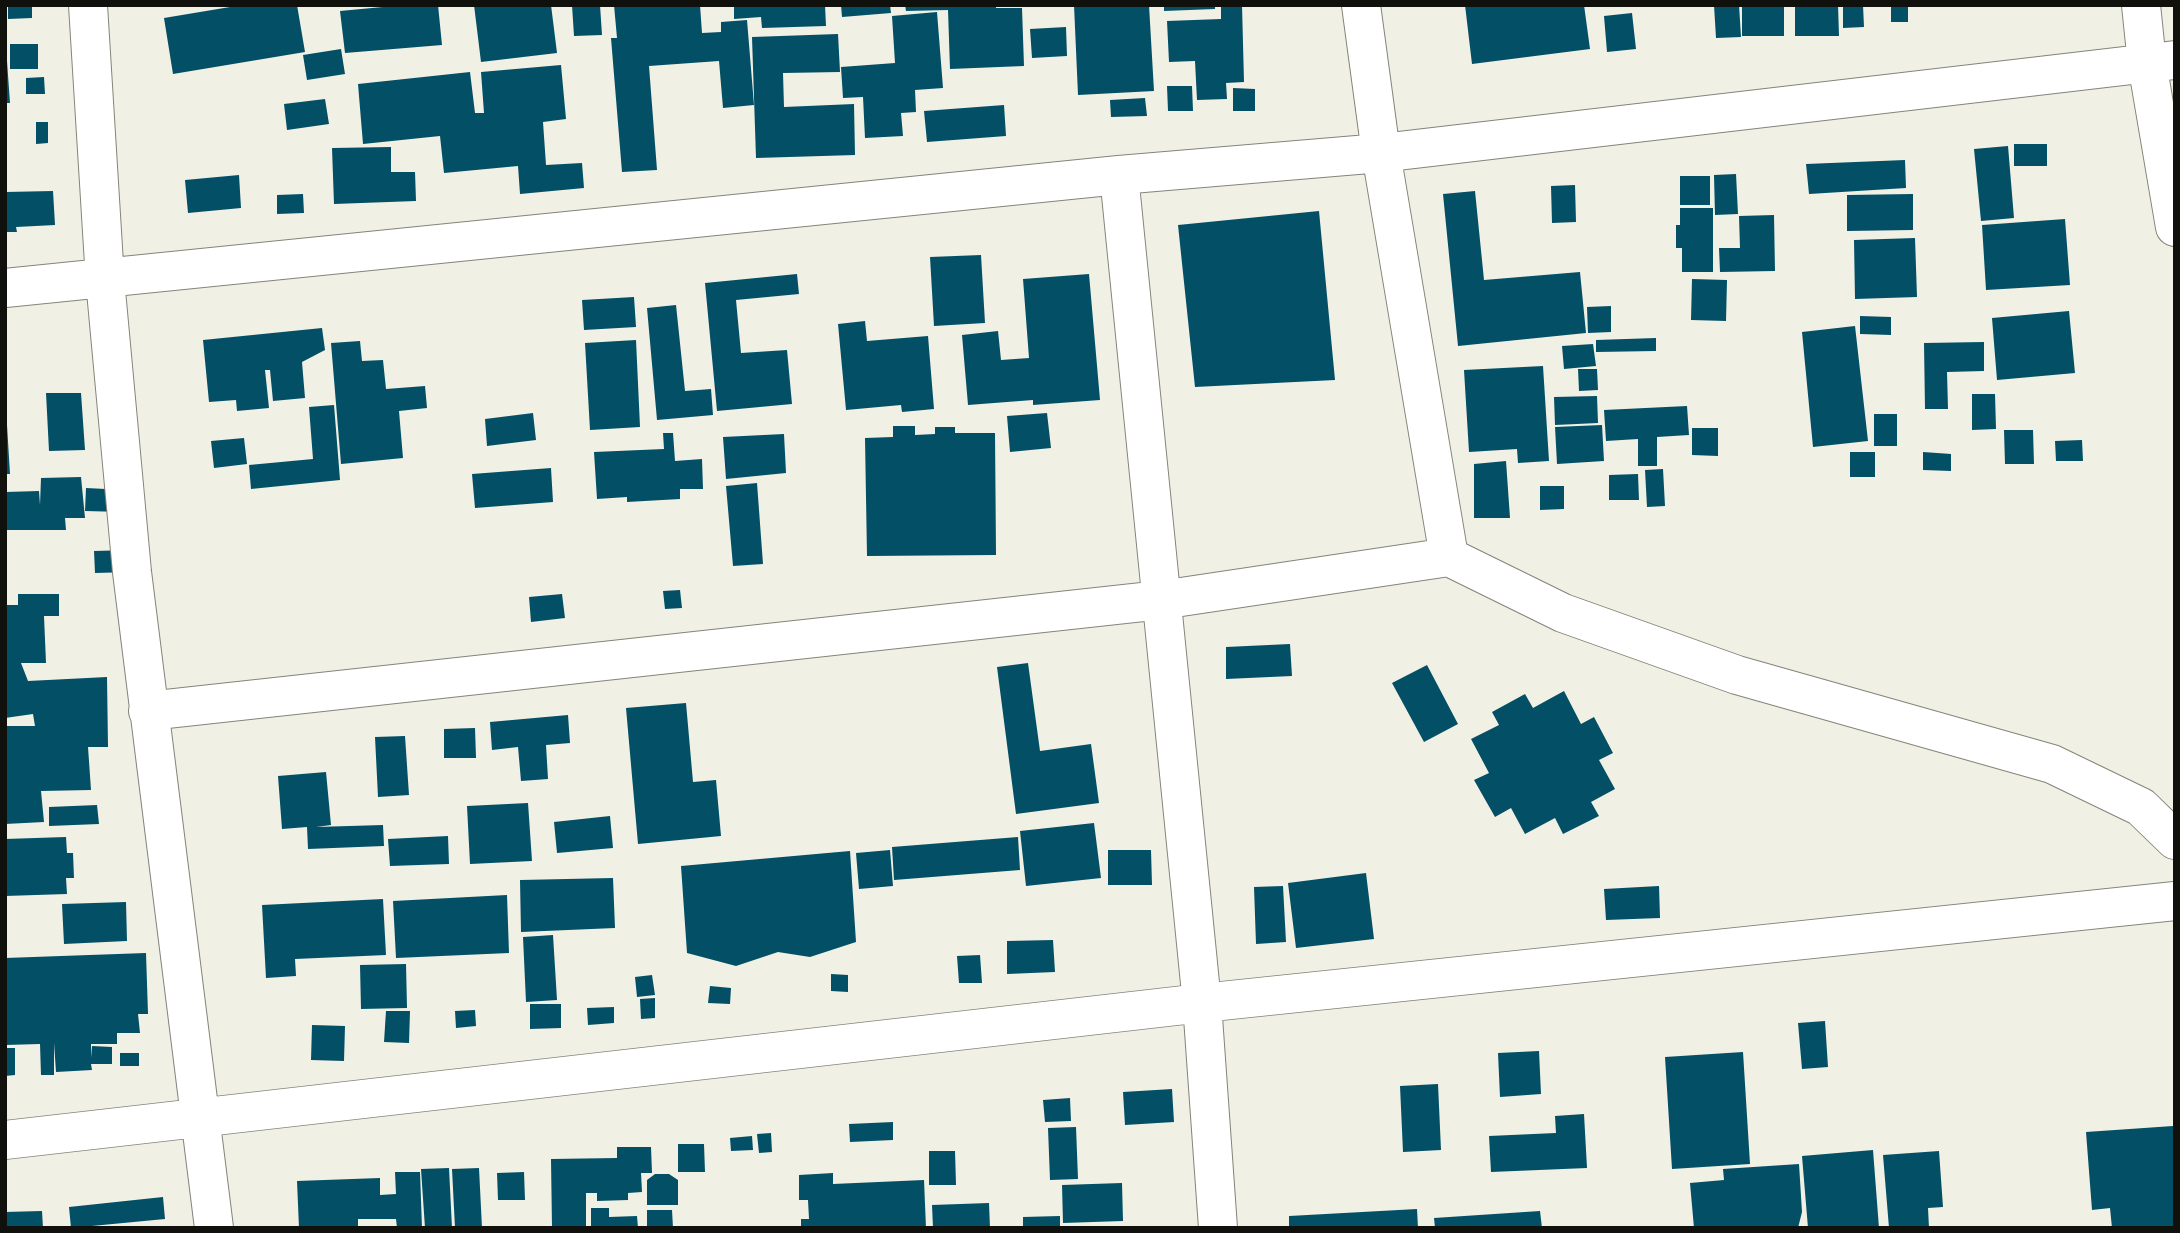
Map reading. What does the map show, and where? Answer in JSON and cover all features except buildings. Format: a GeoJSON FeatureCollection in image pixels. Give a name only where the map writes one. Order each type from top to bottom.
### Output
{"type":"FeatureCollection","features":[{"type":"Feature","properties":{"kind":"street"},"geometry":{"type":"LineString","coordinates":[[88,5],[105,280],[131,561],[214,1228]]}},
{"type":"Feature","properties":{"kind":"street"},"geometry":{"type":"LineString","coordinates":[[1361,5],[1381,153],[1449,557]]}},
{"type":"Feature","properties":{"kind":"street"},"geometry":{"type":"LineString","coordinates":[[2141,5],[2161,62],[2175,227]]}},
{"type":"Feature","properties":{"kind":"street"},"geometry":{"type":"LineString","coordinates":[[5,288],[105,280],[1119,175],[1381,153],[2161,62]]}},
{"type":"Feature","properties":{"kind":"street"},"geometry":{"type":"LineString","coordinates":[[1119,175],[1202,1003],[1218,1228]]}},
{"type":"Feature","properties":{"kind":"street"},"geometry":{"type":"LineString","coordinates":[[148,711],[1161,600],[1449,557],[1563,613],[1737,675],[2052,764],[2141,807],[2175,840]]}},
{"type":"Feature","properties":{"kind":"street"},"geometry":{"type":"LineString","coordinates":[[5,1140],[1202,1003],[2175,901]]}}]}
